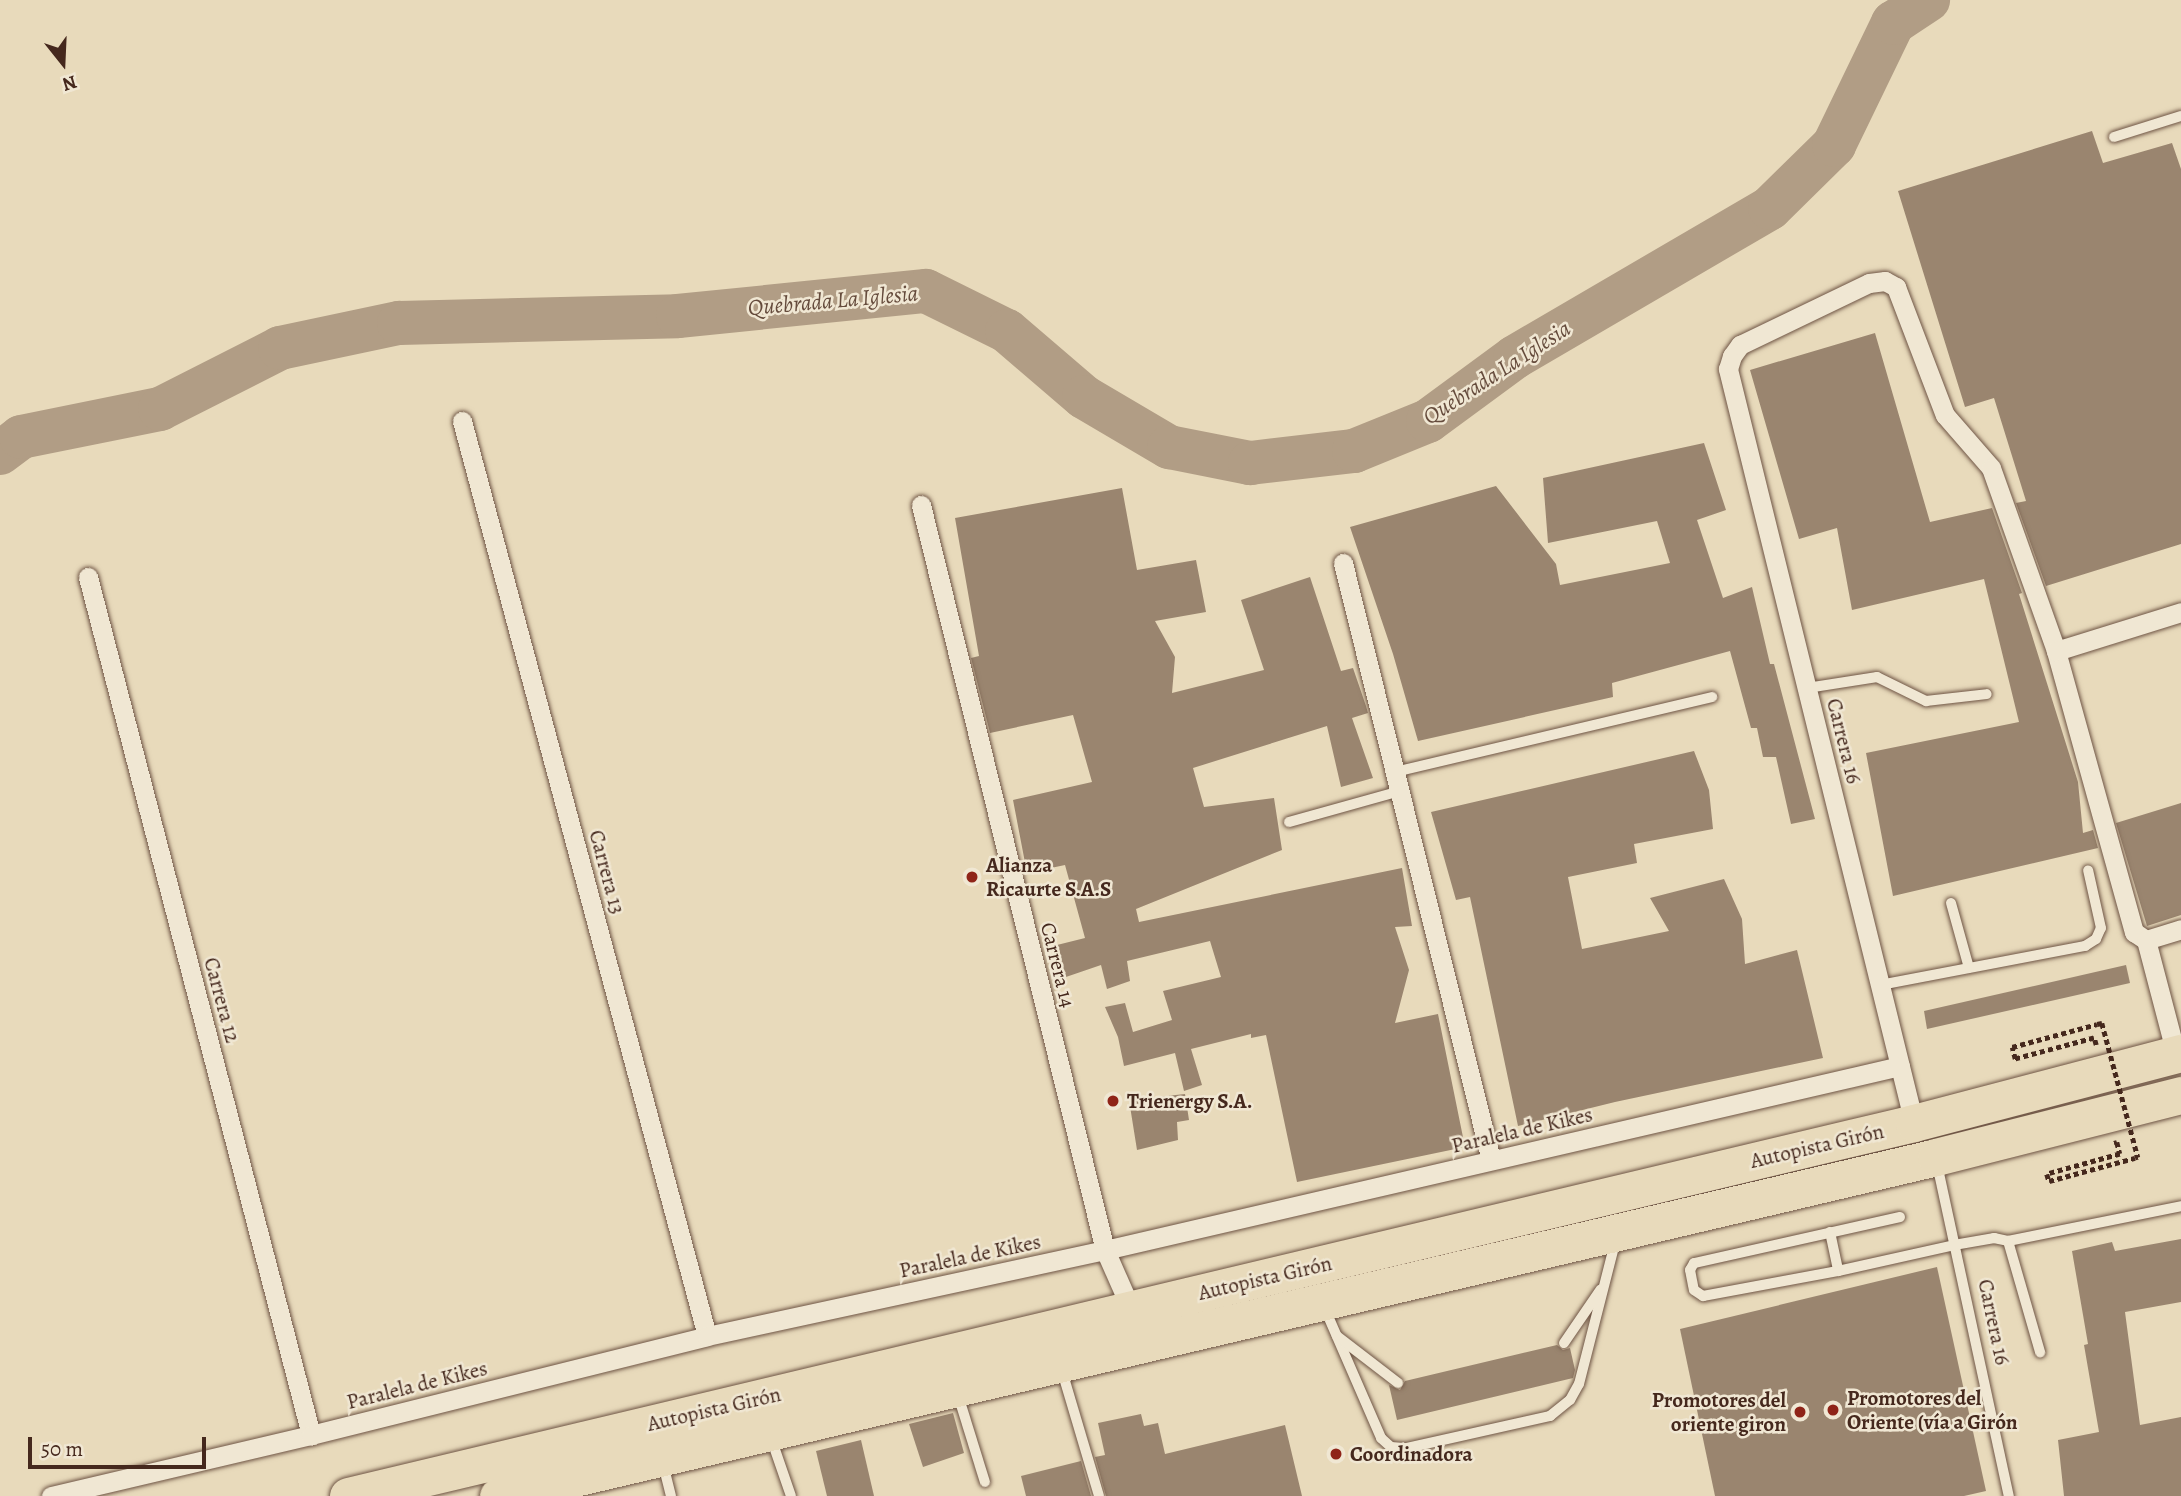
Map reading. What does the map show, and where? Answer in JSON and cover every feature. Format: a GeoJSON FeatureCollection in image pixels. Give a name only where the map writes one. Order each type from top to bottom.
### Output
{"type":"FeatureCollection","features":[{"type":"Feature","properties":{"kind":"highway","name":"Autopista Girón"},"geometry":{"type":"LineString","coordinates":[[348,1496],[1914,1124],[2178,1054]]}},
{"type":"Feature","properties":{"kind":"highway","name":"Autopista Girón"},"geometry":{"type":"LineString","coordinates":[[498,1496],[1936,1157],[2181,1095]]}},
{"type":"Feature","properties":{"kind":"street","name":"Carrera 16"},"geometry":{"type":"LineString","coordinates":[[1914,1124],[1728,369],[1740,345],[1868,283],[1885,281],[1896,287],[1945,415],[1991,468],[2056,651]]}},
{"type":"Feature","properties":{"kind":"street","name":"Carrera 13"},"geometry":{"type":"LineString","coordinates":[[462,421],[707,1336]]}},
{"type":"Feature","properties":{"kind":"street","name":"Carrera 14"},"geometry":{"type":"LineString","coordinates":[[921,505],[1105,1250],[1131,1310]]}},
{"type":"Feature","properties":{"kind":"street"},"geometry":{"type":"LineString","coordinates":[[1343,563],[1491,1160]]}},
{"type":"Feature","properties":{"kind":"street","name":"Carrera 12"},"geometry":{"type":"LineString","coordinates":[[88,577],[311,1435]]}},
{"type":"Feature","properties":{"kind":"street"},"geometry":{"type":"LineString","coordinates":[[2178,1054],[2146,940],[2134,932],[2130,919],[2056,651],[2181,612]]}},
{"type":"Feature","properties":{"kind":"street"},"geometry":{"type":"LineString","coordinates":[[2146,940],[2181,929]]}},
{"type":"Feature","properties":{"kind":"street","name":"Paralela de Kikes"},"geometry":{"type":"LineString","coordinates":[[51,1496],[311,1435],[707,1336],[1105,1250],[1900,1066]]}},
{"type":"Feature","properties":{"kind":"lane"},"geometry":{"type":"LineString","coordinates":[[2114,137],[2181,116]]}},
{"type":"Feature","properties":{"kind":"lane"},"geometry":{"type":"LineString","coordinates":[[1807,688],[1877,677],[1926,701],[1987,694]]}},
{"type":"Feature","properties":{"kind":"lane"},"geometry":{"type":"LineString","coordinates":[[1289,822],[1398,781],[1712,697]]}},
{"type":"Feature","properties":{"kind":"lane"},"geometry":{"type":"LineString","coordinates":[[1880,985],[2085,946],[2096,939],[2101,928],[2088,870]]}},
{"type":"Feature","properties":{"kind":"lane"},"geometry":{"type":"LineString","coordinates":[[1951,903],[1969,968]]}},
{"type":"Feature","properties":{"kind":"lane","name":"Carrera 16"},"geometry":{"type":"LineString","coordinates":[[1936,1157],[2009,1496]]}},
{"type":"Feature","properties":{"kind":"lane"},"geometry":{"type":"LineString","coordinates":[[1900,1217],[1694,1263],[1690,1270],[1694,1290],[1703,1296],[1838,1272],[1954,1245],[1994,1238],[2008,1241],[2181,1206]]}},
{"type":"Feature","properties":{"kind":"lane"},"geometry":{"type":"LineString","coordinates":[[1322,1302],[1381,1438],[1391,1447],[1407,1448],[1550,1416],[1570,1400],[1579,1384],[1618,1231]]}},
{"type":"Feature","properties":{"kind":"lane"},"geometry":{"type":"LineString","coordinates":[[1830,1232],[1838,1272]]}},
{"type":"Feature","properties":{"kind":"lane"},"geometry":{"type":"LineString","coordinates":[[2008,1241],[2040,1352]]}},
{"type":"Feature","properties":{"kind":"lane"},"geometry":{"type":"LineString","coordinates":[[1564,1343],[1605,1282]]}},
{"type":"Feature","properties":{"kind":"lane"},"geometry":{"type":"LineString","coordinates":[[1336,1336],[1398,1383]]}},
{"type":"Feature","properties":{"kind":"lane"},"geometry":{"type":"LineString","coordinates":[[1060,1363],[1099,1496]]}},
{"type":"Feature","properties":{"kind":"lane"},"geometry":{"type":"LineString","coordinates":[[956,1388],[985,1482]]}},
{"type":"Feature","properties":{"kind":"lane"},"geometry":{"type":"LineString","coordinates":[[769,1431],[791,1496]]}},
{"type":"Feature","properties":{"kind":"lane"},"geometry":{"type":"LineString","coordinates":[[661,1456],[671,1496]]}},
{"type":"Feature","properties":{"kind":"path"},"geometry":{"type":"LineString","coordinates":[[2083,1052],[2097,1048],[2094,1038],[2015,1059],[2012,1047],[2102,1023],[2138,1157],[2049,1181],[2047,1174],[2120,1154],[2117,1142],[2106,1146]]}},
{"type":"Feature","properties":{"kind":"building"},"geometry":{"type":"Polygon","coordinates":[[[2092,131],[2103,163],[2172,143],[2181,169],[2181,544],[2046,586],[2016,503],[2026,501],[1994,398],[1965,407],[1898,191],[2092,131]]]}},
{"type":"Feature","properties":{"kind":"building"},"geometry":{"type":"Polygon","coordinates":[[[1875,333],[1930,522],[1992,508],[2022,593],[2019,594],[2078,782],[2083,833],[2093,830],[2098,848],[1893,896],[1866,753],[2019,722],[1984,579],[1852,610],[1837,528],[1799,539],[1750,370],[1875,333]]]}},
{"type":"Feature","properties":{"kind":"building"},"geometry":{"type":"Polygon","coordinates":[[[1704,443],[1726,510],[1697,520],[1723,598],[1752,587],[1770,664],[1774,664],[1815,819],[1791,824],[1776,757],[1763,757],[1757,728],[1751,728],[1730,651],[1612,683],[1613,697],[1418,741],[1393,654],[1350,527],[1496,486],[1556,564],[1560,585],[1670,563],[1657,521],[1548,543],[1543,478],[1704,443]]]}},
{"type":"Feature","properties":{"kind":"building"},"geometry":{"type":"Polygon","coordinates":[[[1122,488],[1137,570],[1196,560],[1206,612],[1155,621],[1175,657],[1172,693],[1264,670],[1241,600],[1310,577],[1341,671],[1353,668],[1366,706],[1368,713],[1352,718],[1373,778],[1341,787],[1327,726],[1193,768],[1204,807],[1274,798],[1282,850],[1136,909],[1139,922],[1402,868],[1412,926],[1395,927],[1409,970],[1395,1023],[1438,1014],[1465,1147],[1297,1182],[1266,1035],[1251,1038],[1251,1034],[1191,1049],[1202,1085],[1184,1091],[1175,1053],[1124,1066],[1118,1037],[1105,1007],[1125,1003],[1133,1032],[1172,1020],[1163,991],[1221,977],[1210,941],[1127,961],[1130,981],[1107,989],[1101,965],[1063,978],[1057,945],[1085,938],[1065,865],[1027,873],[1013,800],[1092,782],[1073,715],[990,733],[971,658],[979,656],[955,518],[1122,488]]]}},
{"type":"Feature","properties":{"kind":"building"},"geometry":{"type":"Polygon","coordinates":[[[1694,751],[1709,790],[1713,829],[1634,844],[1637,863],[1568,877],[1582,949],[1669,931],[1650,898],[1724,879],[1742,919],[1745,964],[1797,950],[1823,1058],[1615,1102],[1518,1126],[1470,897],[1456,900],[1431,812],[1694,751]]]}},
{"type":"Feature","properties":{"kind":"building"},"geometry":{"type":"Polygon","coordinates":[[[2181,803],[2181,915],[2147,926],[2116,823],[2181,803]]]}},
{"type":"Feature","properties":{"kind":"building"},"geometry":{"type":"Polygon","coordinates":[[[2126,965],[2130,983],[1927,1029],[1924,1011],[2126,965]]]}},
{"type":"Feature","properties":{"kind":"building"},"geometry":{"type":"Polygon","coordinates":[[[1185,1094],[1189,1120],[1177,1122],[1178,1140],[1137,1150],[1129,1100],[1185,1094]]]}},
{"type":"Feature","properties":{"kind":"building"},"geometry":{"type":"Polygon","coordinates":[[[2181,1239],[2181,1302],[2125,1312],[2140,1425],[2181,1417],[2181,1496],[2064,1496],[2058,1440],[2099,1432],[2084,1345],[2088,1344],[2072,1251],[2112,1242],[2115,1251],[2181,1239]]]}},
{"type":"Feature","properties":{"kind":"building","name":"Promotores del oriente giron"},"geometry":{"type":"Polygon","coordinates":[[[1937,1267],[1986,1491],[1964,1496],[1715,1496],[1680,1329],[1937,1267]]]}},
{"type":"Feature","properties":{"kind":"building"},"geometry":{"type":"Polygon","coordinates":[[[1557,1345],[1563,1350],[1570,1348],[1575,1370],[1573,1378],[1397,1420],[1389,1385],[1400,1390],[1405,1381],[1557,1345]]]}},
{"type":"Feature","properties":{"kind":"building"},"geometry":{"type":"Polygon","coordinates":[[[953,1413],[964,1453],[923,1467],[909,1424],[953,1413]]]}},
{"type":"Feature","properties":{"kind":"building"},"geometry":{"type":"Polygon","coordinates":[[[1141,1414],[1144,1426],[1158,1423],[1165,1454],[1285,1425],[1302,1496],[1106,1496],[1095,1457],[1105,1455],[1098,1423],[1141,1414]]]}},
{"type":"Feature","properties":{"kind":"building"},"geometry":{"type":"Polygon","coordinates":[[[861,1440],[874,1496],[827,1496],[816,1451],[861,1440]]]}},
{"type":"Feature","properties":{"kind":"building"},"geometry":{"type":"Polygon","coordinates":[[[1081,1461],[1091,1496],[1026,1496],[1021,1476],[1081,1461]]]}},
{"type":"Feature","properties":{"kind":"waterway","name":"Quebrada La Iglesia"},"geometry":{"type":"LineString","coordinates":[[0,453],[21,437],[160,409],[280,348],[399,323],[678,316],[926,291],[1007,331],[1084,397],[1169,447],[1250,463],[1354,451],[1428,421],[1515,357],[1770,208],[1834,145],[1893,23],[1928,0]]}},
{"type":"Feature","properties":{"kind":"place","name":"Alianza Ricaurte S.A.S"},"geometry":{"type":"Point","coordinates":[972,877]}},
{"type":"Feature","properties":{"kind":"place","name":"Trienergy S.A."},"geometry":{"type":"Point","coordinates":[1113,1101]}},
{"type":"Feature","properties":{"kind":"place","name":"Promotores del Oriente (vía a Girón"},"geometry":{"type":"Point","coordinates":[1833,1410]}},
{"type":"Feature","properties":{"kind":"place","name":"Promotores del oriente giron"},"geometry":{"type":"Point","coordinates":[1800,1412]}},
{"type":"Feature","properties":{"kind":"place","name":"Coordinadora"},"geometry":{"type":"Point","coordinates":[1336,1454]}}]}
